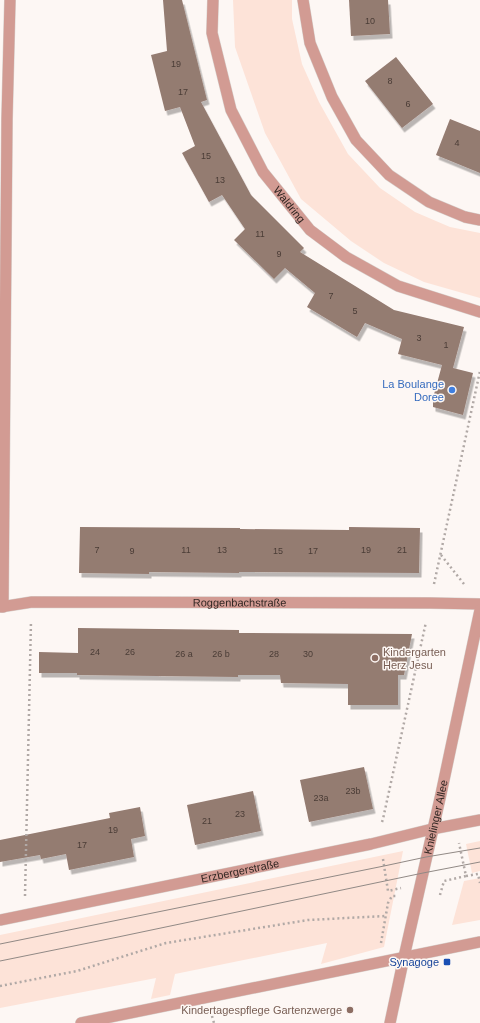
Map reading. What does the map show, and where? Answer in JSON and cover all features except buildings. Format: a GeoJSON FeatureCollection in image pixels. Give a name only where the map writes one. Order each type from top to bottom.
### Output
{"type":"FeatureCollection","features":[{"type":"Feature","properties":{"kind":"street"},"geometry":{"type":"LineString","coordinates":[[1,607],[10,0]]}},
{"type":"Feature","properties":{"kind":"street","name":"Waldring"},"geometry":{"type":"LineString","coordinates":[[213,0],[212,33],[231,110],[263,172],[310,230],[346,257],[398,286],[480,312]]}},
{"type":"Feature","properties":{"kind":"street"},"geometry":{"type":"LineString","coordinates":[[303,0],[310,43],[332,97],[356,140],[389,175],[429,202],[465,217],[480,220]]}},
{"type":"Feature","properties":{"kind":"street","name":"Roggenbachstraße"},"geometry":{"type":"LineString","coordinates":[[1,607],[32,602],[480,604]]}},
{"type":"Feature","properties":{"kind":"street","name":"Knielinger Allee"},"geometry":{"type":"LineString","coordinates":[[390,1023],[480,610]]}},
{"type":"Feature","properties":{"kind":"street","name":"Erzbergerstraße"},"geometry":{"type":"LineString","coordinates":[[0,920],[371,844],[432,829],[480,820]]}},
{"type":"Feature","properties":{"kind":"street"},"geometry":{"type":"LineString","coordinates":[[81,1023],[480,942]]}},
{"type":"Feature","properties":{"kind":"path"},"geometry":{"type":"LineString","coordinates":[[440,555],[465,585]]}},
{"type":"Feature","properties":{"kind":"path"},"geometry":{"type":"LineString","coordinates":[[25,914],[32,602]]}},
{"type":"Feature","properties":{"kind":"path"},"geometry":{"type":"LineString","coordinates":[[459,842],[466,876]]}},
{"type":"Feature","properties":{"kind":"path"},"geometry":{"type":"LineString","coordinates":[[371,844],[369,860],[383,857],[388,891],[478,874],[480,883]]}},
{"type":"Feature","properties":{"kind":"path"},"geometry":{"type":"LineString","coordinates":[[439,896],[444,881]]}},
{"type":"Feature","properties":{"kind":"path"},"geometry":{"type":"LineString","coordinates":[[380,950],[388,903],[392,896],[403,895]]}},
{"type":"Feature","properties":{"kind":"path"},"geometry":{"type":"LineString","coordinates":[[0,986],[77,971],[166,943],[308,920],[385,916]]}},
{"type":"Feature","properties":{"kind":"path"},"geometry":{"type":"LineString","coordinates":[[212,1013],[214,1023]]}},
{"type":"Feature","properties":{"kind":"shaded area"},"geometry":{"type":"Polygon","coordinates":[[[233,0],[292,0],[292,19],[302,64],[319,102],[348,154],[380,188],[415,212],[450,227],[480,233],[480,298],[424,282],[384,263],[351,241],[301,199],[265,133],[235,47],[233,0]]]}},
{"type":"Feature","properties":{"kind":"shaded area"},"geometry":{"type":"Polygon","coordinates":[[[480,841],[480,871],[472,873],[466,844],[480,841]]]}},
{"type":"Feature","properties":{"kind":"shaded area"},"geometry":{"type":"Polygon","coordinates":[[[403,851],[384,947],[321,964],[327,943],[175,974],[170,995],[151,999],[156,978],[0,1008],[0,935],[403,851]]]}},
{"type":"Feature","properties":{"kind":"shaded area"},"geometry":{"type":"Polygon","coordinates":[[[480,878],[480,920],[452,925],[464,881],[480,878]]]}},
{"type":"Feature","properties":{"kind":"tram line"},"geometry":{"type":"LineString","coordinates":[[0,944],[426,857],[480,848]]}},
{"type":"Feature","properties":{"kind":"tram line"},"geometry":{"type":"LineString","coordinates":[[0,961],[480,862]]}},
{"type":"Feature","properties":{"kind":"place","name":"La Boulange Doree"},"geometry":{"type":"Point","coordinates":[452,390]}},
{"type":"Feature","properties":{"kind":"place","name":"Kindergarten Herz Jesu"},"geometry":{"type":"Point","coordinates":[375,658]}},
{"type":"Feature","properties":{"kind":"place","name":"Synagoge"},"geometry":{"type":"Point","coordinates":[447,962]}},
{"type":"Feature","properties":{"kind":"place","name":"Kindertagespflege Gartenzwerge"},"geometry":{"type":"Point","coordinates":[350,1010]}}]}
